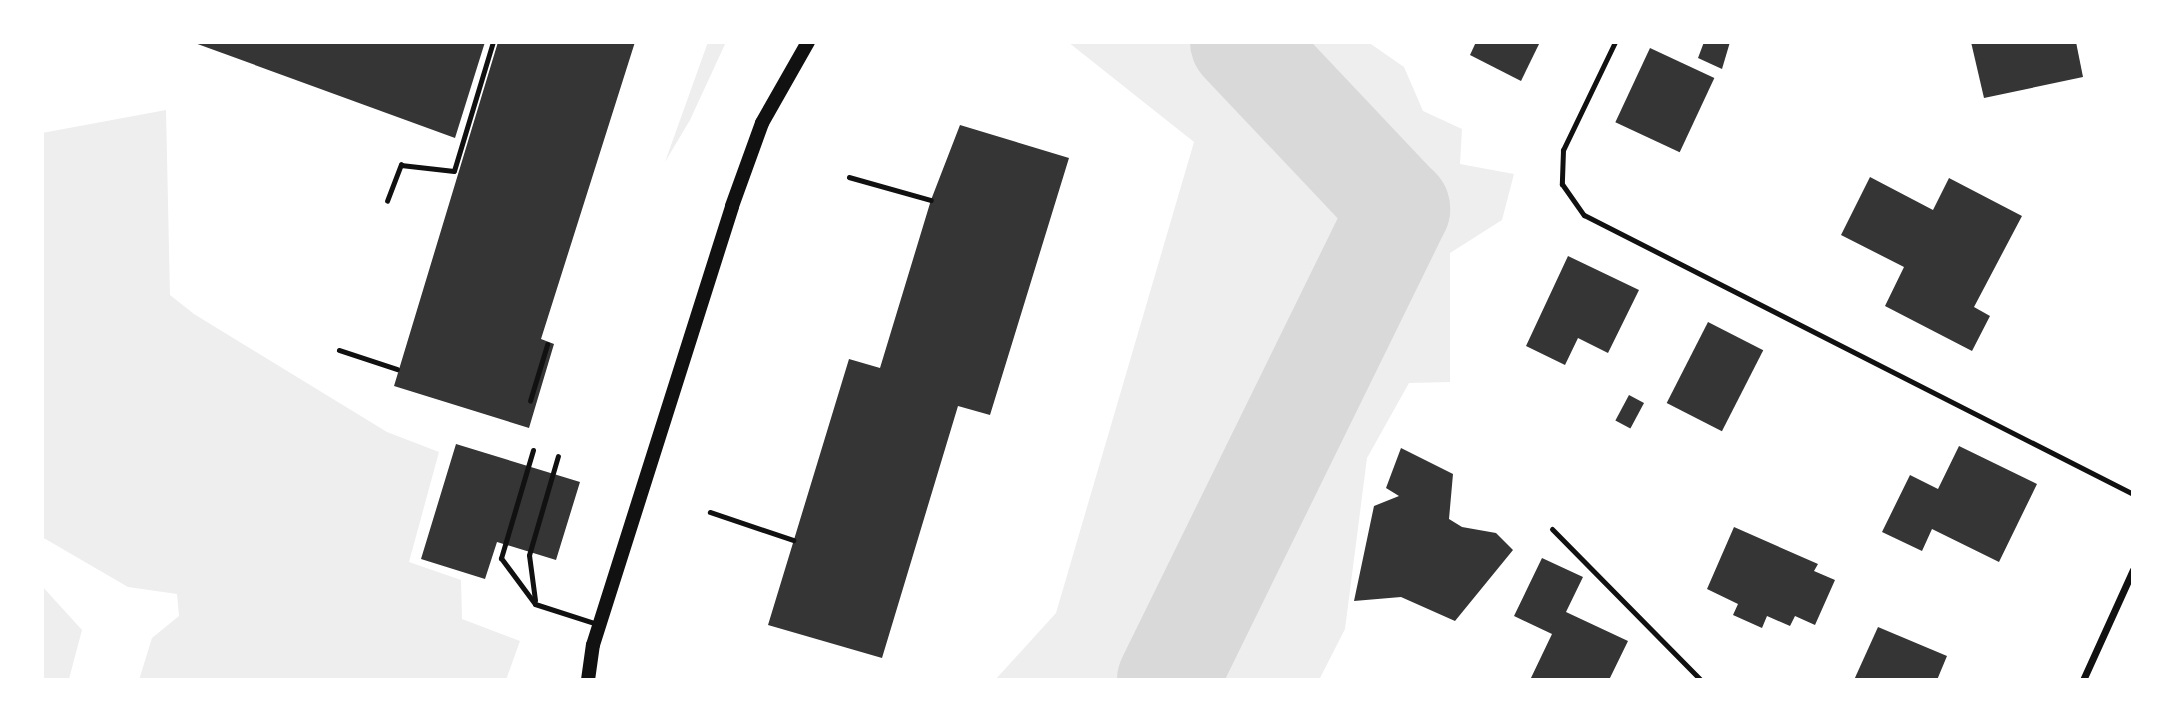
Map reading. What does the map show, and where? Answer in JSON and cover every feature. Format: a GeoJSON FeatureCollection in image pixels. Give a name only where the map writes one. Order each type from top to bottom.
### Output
{"type":"FeatureCollection","features":[{"type":"Feature","properties":{"kind":"main road"},"geometry":{"type":"LineString","coordinates":[[588,680],[600,625],[741,182],[762,123],[808,42]]}},
{"type":"Feature","properties":{"kind":"street"},"geometry":{"type":"LineString","coordinates":[[2083,680],[2133,570]]}},
{"type":"Feature","properties":{"kind":"lane"},"geometry":{"type":"LineString","coordinates":[[1615,42],[1563,150],[1562,184],[1584,215],[2133,494]]}},
{"type":"Feature","properties":{"kind":"lane"},"geometry":{"type":"LineString","coordinates":[[533,450],[501,558],[535,604],[600,625]]}},
{"type":"Feature","properties":{"kind":"lane"},"geometry":{"type":"LineString","coordinates":[[535,604],[529,555],[558,456]]}},
{"type":"Feature","properties":{"kind":"lane"},"geometry":{"type":"LineString","coordinates":[[1552,529],[1701,680]]}},
{"type":"Feature","properties":{"kind":"path"},"geometry":{"type":"LineString","coordinates":[[387,201],[401,165],[454,171],[493,42]]}},
{"type":"Feature","properties":{"kind":"path"},"geometry":{"type":"LineString","coordinates":[[849,177],[931,200]]}},
{"type":"Feature","properties":{"kind":"path"},"geometry":{"type":"LineString","coordinates":[[530,401],[547,345]]}},
{"type":"Feature","properties":{"kind":"path"},"geometry":{"type":"LineString","coordinates":[[340,350],[397,369]]}},
{"type":"Feature","properties":{"kind":"path"},"geometry":{"type":"LineString","coordinates":[[710,512],[793,540]]}},
{"type":"Feature","properties":{"kind":"shaded area"},"geometry":{"type":"Polygon","coordinates":[[[708,42],[726,42],[690,120],[665,162],[708,42]]]}},
{"type":"Feature","properties":{"kind":"shaded area"},"geometry":{"type":"Polygon","coordinates":[[[1068,42],[1368,42],[1404,67],[1423,111],[1462,129],[1460,164],[1514,174],[1502,220],[1450,253],[1450,382],[1409,383],[1367,458],[1345,629],[1319,680],[995,680],[1056,613],[1194,142],[1068,42]]]}},
{"type":"Feature","properties":{"kind":"shaded area"},"geometry":{"type":"Polygon","coordinates":[[[166,110],[170,295],[194,314],[387,432],[439,452],[409,562],[461,580],[462,619],[520,641],[506,680],[139,680],[152,638],[179,616],[177,594],[128,587],[42,537],[42,133],[166,110]]]}},
{"type":"Feature","properties":{"kind":"shaded area"},"geometry":{"type":"Polygon","coordinates":[[[42,586],[82,630],[69,679],[42,680],[42,586]]]}},
{"type":"Feature","properties":{"kind":"building"},"geometry":{"type":"Polygon","coordinates":[[[192,42],[485,42],[455,138],[192,42]]]}},
{"type":"Feature","properties":{"kind":"building"},"geometry":{"type":"Polygon","coordinates":[[[498,42],[635,42],[541,339],[554,344],[529,428],[394,386],[498,42]]]}},
{"type":"Feature","properties":{"kind":"building"},"geometry":{"type":"Polygon","coordinates":[[[1476,42],[1540,42],[1521,81],[1470,55],[1476,42]]]}},
{"type":"Feature","properties":{"kind":"building"},"geometry":{"type":"Polygon","coordinates":[[[1704,42],[1730,42],[1722,69],[1698,58],[1704,42]]]}},
{"type":"Feature","properties":{"kind":"building"},"geometry":{"type":"Polygon","coordinates":[[[1971,42],[2076,42],[2083,77],[1984,98],[1971,42]]]}},
{"type":"Feature","properties":{"kind":"building"},"geometry":{"type":"Polygon","coordinates":[[[1650,48],[1714,78],[1680,152],[1615,122],[1650,48]]]}},
{"type":"Feature","properties":{"kind":"building"},"geometry":{"type":"Polygon","coordinates":[[[960,125],[1069,158],[990,415],[958,406],[882,658],[768,625],[849,359],[880,368],[931,200],[960,125]]]}},
{"type":"Feature","properties":{"kind":"building"},"geometry":{"type":"Polygon","coordinates":[[[1870,177],[1933,210],[1949,178],[2022,216],[1974,307],[1990,316],[1972,351],[1885,306],[1904,267],[1841,235],[1870,177]]]}},
{"type":"Feature","properties":{"kind":"building"},"geometry":{"type":"Polygon","coordinates":[[[1568,256],[1639,290],[1608,353],[1578,338],[1565,365],[1526,346],[1568,256]]]}},
{"type":"Feature","properties":{"kind":"building"},"geometry":{"type":"Polygon","coordinates":[[[1708,322],[1763,350],[1722,431],[1667,403],[1708,322]]]}},
{"type":"Feature","properties":{"kind":"building"},"geometry":{"type":"Polygon","coordinates":[[[1629,395],[1644,403],[1630,429],[1615,421],[1629,395]]]}},
{"type":"Feature","properties":{"kind":"building"},"geometry":{"type":"Polygon","coordinates":[[[456,444],[580,482],[556,560],[497,542],[485,579],[421,559],[456,444]]]}},
{"type":"Feature","properties":{"kind":"building"},"geometry":{"type":"Polygon","coordinates":[[[1959,446],[2037,484],[1999,562],[1932,529],[1922,551],[1882,532],[1910,475],[1938,489],[1959,446]]]}},
{"type":"Feature","properties":{"kind":"building"},"geometry":{"type":"Polygon","coordinates":[[[1401,448],[1453,474],[1449,519],[1462,527],[1496,533],[1513,550],[1455,621],[1401,597],[1354,601],[1374,506],[1399,496],[1386,488],[1401,448]]]}},
{"type":"Feature","properties":{"kind":"building"},"geometry":{"type":"Polygon","coordinates":[[[1734,527],[1818,564],[1814,571],[1835,580],[1815,625],[1795,616],[1790,626],[1767,616],[1762,628],[1733,615],[1738,604],[1707,589],[1734,527]]]}},
{"type":"Feature","properties":{"kind":"building"},"geometry":{"type":"Polygon","coordinates":[[[1542,558],[1583,577],[1566,612],[1628,641],[1609,680],[1530,680],[1552,634],[1514,616],[1542,558]]]}},
{"type":"Feature","properties":{"kind":"building"},"geometry":{"type":"Polygon","coordinates":[[[1878,627],[1947,656],[1937,680],[1854,680],[1878,627]]]}},
{"type":"Feature","properties":{"kind":"waterway"},"geometry":{"type":"LineString","coordinates":[[1168,680],[1399,209],[1241,42]]}}]}
